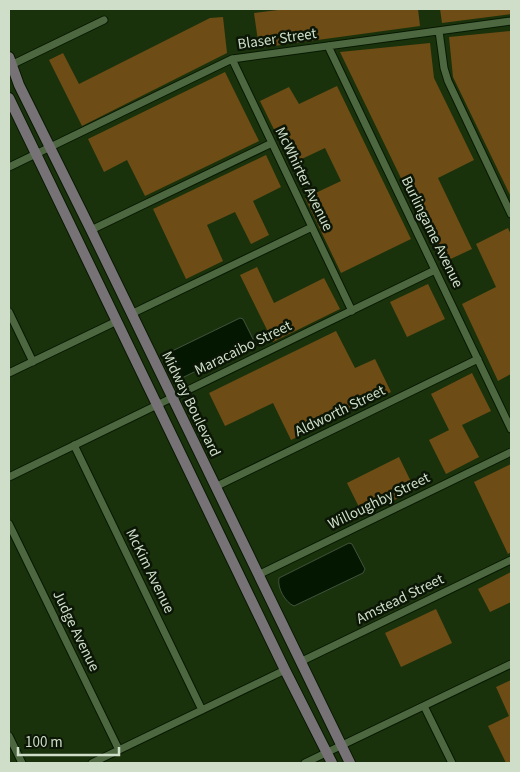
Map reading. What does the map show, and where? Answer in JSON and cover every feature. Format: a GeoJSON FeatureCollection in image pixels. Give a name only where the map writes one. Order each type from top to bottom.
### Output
{"type":"FeatureCollection","features":[{"type":"Feature","properties":{"kind":"street"},"geometry":{"type":"LineString","coordinates":[[10,61],[104,20]]}},
{"type":"Feature","properties":{"kind":"street","name":"Blaser Street"},"geometry":{"type":"LineString","coordinates":[[9,167],[232,59],[511,21]]}},
{"type":"Feature","properties":{"kind":"street"},"geometry":{"type":"LineString","coordinates":[[439,31],[444,68],[448,81],[511,214]]}},
{"type":"Feature","properties":{"kind":"street","name":"Burlingame Avenue"},"geometry":{"type":"LineString","coordinates":[[328,46],[511,429]]}},
{"type":"Feature","properties":{"kind":"street","name":"McWhirter Avenue"},"geometry":{"type":"LineString","coordinates":[[232,59],[352,311]]}},
{"type":"Feature","properties":{"kind":"street","name":"Midway Boulevard"},"geometry":{"type":"LineString","coordinates":[[10,61],[19,85],[49,147],[350,763]]}},
{"type":"Feature","properties":{"kind":"street","name":"Midway Boulevard"},"geometry":{"type":"LineString","coordinates":[[9,98],[285,670],[332,763]]}},
{"type":"Feature","properties":{"kind":"street"},"geometry":{"type":"LineString","coordinates":[[91,230],[272,143]]}},
{"type":"Feature","properties":{"kind":"street"},"geometry":{"type":"LineString","coordinates":[[131,314],[312,227]]}},
{"type":"Feature","properties":{"kind":"street","name":"Maracaibo Street"},"geometry":{"type":"LineString","coordinates":[[9,477],[435,270]]}},
{"type":"Feature","properties":{"kind":"street"},"geometry":{"type":"LineString","coordinates":[[9,312],[33,362]]}},
{"type":"Feature","properties":{"kind":"street"},"geometry":{"type":"LineString","coordinates":[[9,373],[117,321]]}},
{"type":"Feature","properties":{"kind":"street","name":"Aldworth Street"},"geometry":{"type":"LineString","coordinates":[[215,487],[478,359]]}},
{"type":"Feature","properties":{"kind":"street","name":"McKim Avenue"},"geometry":{"type":"LineString","coordinates":[[74,445],[202,710]]}},
{"type":"Feature","properties":{"kind":"street","name":"Willoughby Street"},"geometry":{"type":"LineString","coordinates":[[258,575],[511,452]]}},
{"type":"Feature","properties":{"kind":"street","name":"Judge Avenue"},"geometry":{"type":"LineString","coordinates":[[9,524],[119,750]]}},
{"type":"Feature","properties":{"kind":"street","name":"Amstead Street"},"geometry":{"type":"LineString","coordinates":[[300,662],[511,560]]}},
{"type":"Feature","properties":{"kind":"street"},"geometry":{"type":"LineString","coordinates":[[305,763],[511,664]]}},
{"type":"Feature","properties":{"kind":"street"},"geometry":{"type":"LineString","coordinates":[[92,763],[285,670]]}},
{"type":"Feature","properties":{"kind":"street"},"geometry":{"type":"LineString","coordinates":[[424,706],[452,763]]}},
{"type":"Feature","properties":{"kind":"street"},"geometry":{"type":"LineString","coordinates":[[9,736],[22,763]]}},
{"type":"Feature","properties":{"kind":"shaded area"},"geometry":{"type":"Polygon","coordinates":[[[286,9],[418,9],[420,26],[259,48],[254,13],[286,9]]]}},
{"type":"Feature","properties":{"kind":"shaded area"},"geometry":{"type":"Polygon","coordinates":[[[440,9],[511,9],[511,14],[442,23],[440,9]]]}},
{"type":"Feature","properties":{"kind":"shaded area"},"geometry":{"type":"Polygon","coordinates":[[[223,17],[227,53],[82,126],[49,60],[63,53],[79,84],[210,18],[223,17]]]}},
{"type":"Feature","properties":{"kind":"shaded area"},"geometry":{"type":"Polygon","coordinates":[[[511,31],[511,197],[453,77],[449,37],[511,31]]]}},
{"type":"Feature","properties":{"kind":"shaded area"},"geometry":{"type":"Polygon","coordinates":[[[430,43],[434,78],[474,160],[438,178],[472,249],[442,263],[340,52],[430,43]]]}},
{"type":"Feature","properties":{"kind":"shaded area"},"geometry":{"type":"Polygon","coordinates":[[[225,72],[259,141],[145,196],[127,160],[104,172],[88,139],[225,72]]]}},
{"type":"Feature","properties":{"kind":"shaded area"},"geometry":{"type":"Polygon","coordinates":[[[337,86],[411,239],[341,273],[305,198],[341,181],[325,148],[291,164],[260,101],[289,87],[299,104],[337,86]]]}},
{"type":"Feature","properties":{"kind":"shaded area"},"geometry":{"type":"Polygon","coordinates":[[[266,155],[281,187],[253,201],[269,235],[251,244],[235,212],[207,225],[223,261],[186,279],[153,209],[266,155]]]}},
{"type":"Feature","properties":{"kind":"shaded area"},"geometry":{"type":"Polygon","coordinates":[[[508,228],[511,235],[511,374],[498,381],[462,304],[496,287],[476,244],[508,228]]]}},
{"type":"Feature","properties":{"kind":"shaded area"},"geometry":{"type":"Polygon","coordinates":[[[257,267],[274,303],[324,278],[340,309],[273,342],[240,275],[257,267]]]}},
{"type":"Feature","properties":{"kind":"shaded area"},"geometry":{"type":"Polygon","coordinates":[[[428,284],[445,319],[407,337],[390,302],[428,284]]]}},
{"type":"Feature","properties":{"kind":"shaded area"},"geometry":{"type":"Polygon","coordinates":[[[240,318],[243,319],[253,339],[252,343],[180,379],[176,377],[166,358],[168,353],[240,318]]]}},
{"type":"Feature","properties":{"kind":"shaded area"},"geometry":{"type":"Polygon","coordinates":[[[336,331],[355,368],[375,359],[391,392],[291,440],[273,403],[225,426],[209,393],[336,331]]]}},
{"type":"Feature","properties":{"kind":"shaded area"},"geometry":{"type":"Polygon","coordinates":[[[472,373],[491,411],[462,425],[479,457],[446,474],[429,440],[449,430],[431,394],[472,373]]]}},
{"type":"Feature","properties":{"kind":"shaded area"},"geometry":{"type":"Polygon","coordinates":[[[399,457],[415,490],[363,515],[347,483],[399,457]]]}},
{"type":"Feature","properties":{"kind":"shaded area"},"geometry":{"type":"Polygon","coordinates":[[[511,464],[511,552],[508,554],[474,482],[511,464]]]}},
{"type":"Feature","properties":{"kind":"shaded area"},"geometry":{"type":"Polygon","coordinates":[[[349,543],[352,544],[365,569],[363,573],[294,606],[282,594],[279,578],[349,543]]]}},
{"type":"Feature","properties":{"kind":"shaded area"},"geometry":{"type":"Polygon","coordinates":[[[511,572],[511,602],[490,612],[478,589],[511,572]]]}},
{"type":"Feature","properties":{"kind":"shaded area"},"geometry":{"type":"Polygon","coordinates":[[[436,609],[452,643],[401,667],[385,633],[436,609]]]}},
{"type":"Feature","properties":{"kind":"shaded area"},"geometry":{"type":"Polygon","coordinates":[[[511,680],[511,763],[506,763],[488,726],[509,716],[496,687],[511,680]]]}}]}
